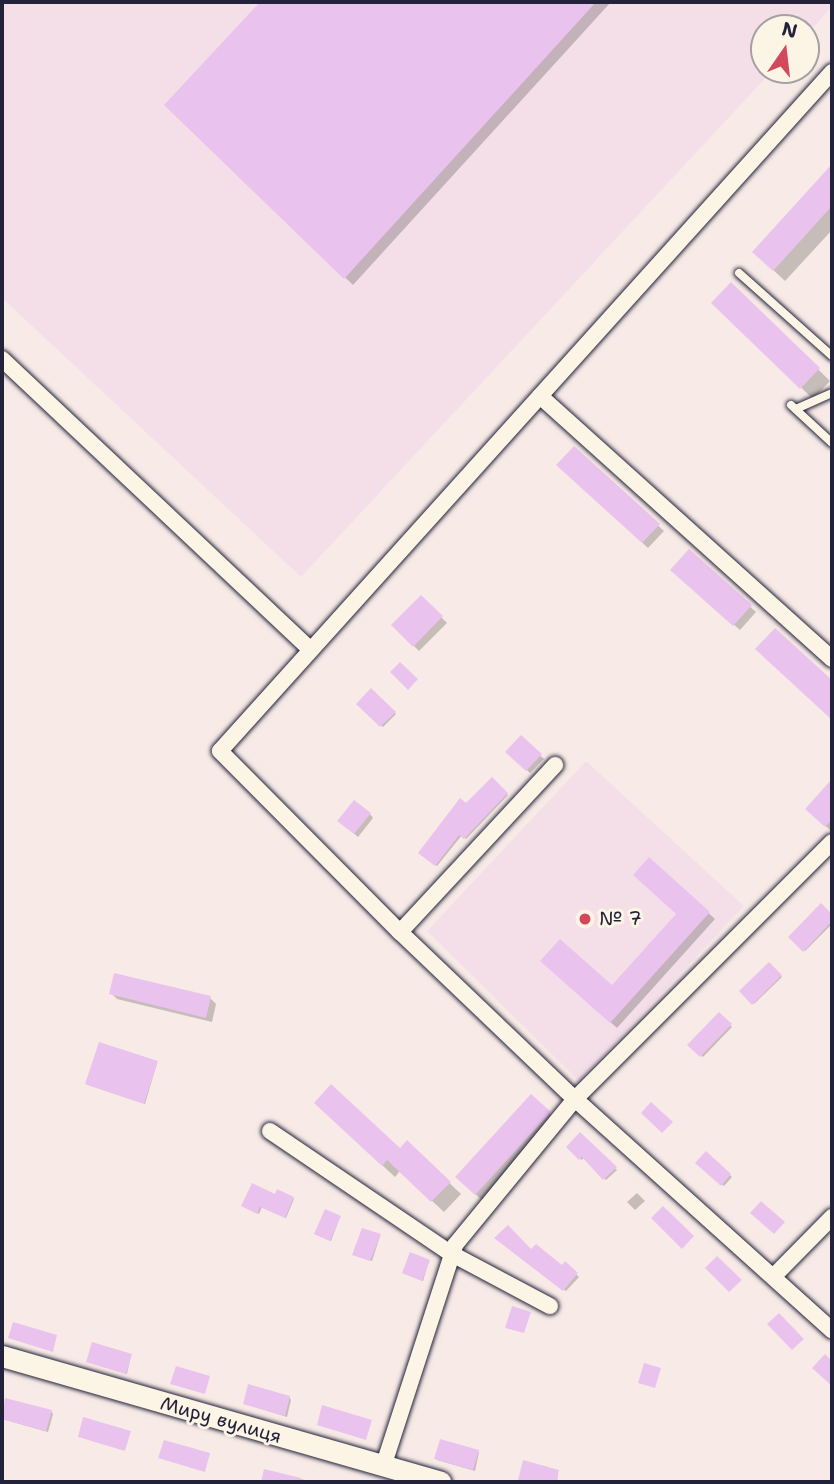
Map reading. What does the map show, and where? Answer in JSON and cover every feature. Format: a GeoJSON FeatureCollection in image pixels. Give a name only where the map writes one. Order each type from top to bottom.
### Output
{"type":"FeatureCollection","features":[{"type":"Feature","properties":{"kind":"main road","name":"Миру вулиця"},"geometry":{"type":"LineString","coordinates":[[2,1356],[440,1482]]}},
{"type":"Feature","properties":{"kind":"street"},"geometry":{"type":"LineString","coordinates":[[832,72],[220,751],[400,932],[575,1099],[832,1330]]}},
{"type":"Feature","properties":{"kind":"street"},"geometry":{"type":"LineString","coordinates":[[2,359],[311,650]]}},
{"type":"Feature","properties":{"kind":"street"},"geometry":{"type":"LineString","coordinates":[[540,396],[832,659]]}},
{"type":"Feature","properties":{"kind":"street"},"geometry":{"type":"LineString","coordinates":[[400,932],[555,765]]}},
{"type":"Feature","properties":{"kind":"street"},"geometry":{"type":"LineString","coordinates":[[383,1467],[455,1245],[575,1099],[832,842]]}},
{"type":"Feature","properties":{"kind":"street"},"geometry":{"type":"LineString","coordinates":[[270,1131],[452,1254],[550,1306]]}},
{"type":"Feature","properties":{"kind":"street"},"geometry":{"type":"LineString","coordinates":[[774,1276],[832,1217]]}},
{"type":"Feature","properties":{"kind":"lane"},"geometry":{"type":"LineString","coordinates":[[739,274],[832,356]]}},
{"type":"Feature","properties":{"kind":"lane"},"geometry":{"type":"LineString","coordinates":[[832,393],[794,407],[832,443]]}},
{"type":"Feature","properties":{"kind":"shaded area"},"geometry":{"type":"Polygon","coordinates":[[[2,2],[832,2],[832,7],[820,20],[820,14],[750,14],[750,84],[760,84],[301,577],[2,298],[2,2]]]}},
{"type":"Feature","properties":{"kind":"shaded area","name":"№ 7"},"geometry":{"type":"Polygon","coordinates":[[[586,761],[744,906],[579,1081],[427,931],[586,761]]]}},
{"type":"Feature","properties":{"kind":"building"},"geometry":{"type":"Polygon","coordinates":[[[260,2],[596,2],[344,279],[164,105],[260,2]]]}},
{"type":"Feature","properties":{"kind":"building"},"geometry":{"type":"Polygon","coordinates":[[[832,164],[832,206],[773,271],[752,252],[832,164]]]}},
{"type":"Feature","properties":{"kind":"building"},"geometry":{"type":"Polygon","coordinates":[[[731,282],[820,368],[800,389],[711,303],[731,282]]]}},
{"type":"Feature","properties":{"kind":"building"},"geometry":{"type":"Polygon","coordinates":[[[574,446],[660,524],[642,543],[556,465],[574,446]]]}},
{"type":"Feature","properties":{"kind":"building"},"geometry":{"type":"Polygon","coordinates":[[[689,549],[752,605],[733,626],[670,570],[689,549]]]}},
{"type":"Feature","properties":{"kind":"building"},"geometry":{"type":"Polygon","coordinates":[[[421,595],[443,616],[413,647],[391,625],[421,595]]]}},
{"type":"Feature","properties":{"kind":"building"},"geometry":{"type":"Polygon","coordinates":[[[775,628],[832,680],[832,720],[755,649],[775,628]]]}},
{"type":"Feature","properties":{"kind":"building"},"geometry":{"type":"Polygon","coordinates":[[[400,662],[418,679],[408,690],[390,672],[400,662]]]}},
{"type":"Feature","properties":{"kind":"building"},"geometry":{"type":"Polygon","coordinates":[[[371,688],[396,712],[380,727],[356,704],[371,688]]]}},
{"type":"Feature","properties":{"kind":"building"},"geometry":{"type":"Polygon","coordinates":[[[521,735],[542,754],[526,771],[505,752],[521,735]]]}},
{"type":"Feature","properties":{"kind":"building"},"geometry":{"type":"Polygon","coordinates":[[[492,777],[508,793],[464,839],[459,835],[435,866],[418,853],[460,798],[466,803],[492,777]]]}},
{"type":"Feature","properties":{"kind":"building"},"geometry":{"type":"Polygon","coordinates":[[[832,779],[832,819],[825,827],[805,809],[832,779]]]}},
{"type":"Feature","properties":{"kind":"building"},"geometry":{"type":"Polygon","coordinates":[[[354,800],[371,813],[354,834],[337,821],[354,800]]]}},
{"type":"Feature","properties":{"kind":"building"},"geometry":{"type":"Polygon","coordinates":[[[649,857],[710,912],[610,1023],[540,961],[560,939],[612,985],[676,914],[633,875],[649,857]]]}},
{"type":"Feature","properties":{"kind":"building"},"geometry":{"type":"Polygon","coordinates":[[[821,903],[832,914],[832,921],[803,952],[788,937],[821,903]]]}},
{"type":"Feature","properties":{"kind":"building"},"geometry":{"type":"Polygon","coordinates":[[[769,962],[782,975],[752,1005],[739,991],[769,962]]]}},
{"type":"Feature","properties":{"kind":"building"},"geometry":{"type":"Polygon","coordinates":[[[114,973],[211,996],[206,1018],[109,994],[114,973]]]}},
{"type":"Feature","properties":{"kind":"building"},"geometry":{"type":"Polygon","coordinates":[[[719,1012],[732,1024],[700,1057],[687,1045],[719,1012]]]}},
{"type":"Feature","properties":{"kind":"building"},"geometry":{"type":"Polygon","coordinates":[[[99,1042],[158,1061],[144,1104],[85,1084],[99,1042]]]}},
{"type":"Feature","properties":{"kind":"building"},"geometry":{"type":"Polygon","coordinates":[[[331,1084],[400,1148],[407,1140],[451,1182],[431,1202],[387,1160],[382,1166],[314,1103],[331,1084]]]}},
{"type":"Feature","properties":{"kind":"building"},"geometry":{"type":"Polygon","coordinates":[[[531,1094],[551,1112],[475,1195],[455,1177],[531,1094]]]}},
{"type":"Feature","properties":{"kind":"building"},"geometry":{"type":"Polygon","coordinates":[[[651,1102],[673,1122],[662,1133],[641,1113],[651,1102]]]}},
{"type":"Feature","properties":{"kind":"building"},"geometry":{"type":"Polygon","coordinates":[[[580,1132],[617,1167],[603,1180],[582,1157],[579,1160],[566,1147],[580,1132]]]}},
{"type":"Feature","properties":{"kind":"building"},"geometry":{"type":"Polygon","coordinates":[[[706,1151],[731,1174],[721,1186],[695,1163],[706,1151]]]}},
{"type":"Feature","properties":{"kind":"building"},"geometry":{"type":"Polygon","coordinates":[[[252,1183],[275,1194],[277,1189],[294,1197],[285,1218],[260,1207],[257,1214],[241,1206],[252,1183]]]}},
{"type":"Feature","properties":{"kind":"building"},"geometry":{"type":"Polygon","coordinates":[[[761,1201],[785,1222],[774,1234],[750,1213],[761,1201]]]}},
{"type":"Feature","properties":{"kind":"building"},"geometry":{"type":"Polygon","coordinates":[[[663,1206],[694,1236],[682,1249],[651,1218],[663,1206]]]}},
{"type":"Feature","properties":{"kind":"building"},"geometry":{"type":"Polygon","coordinates":[[[325,1209],[341,1216],[330,1241],[314,1234],[325,1209]]]}},
{"type":"Feature","properties":{"kind":"building"},"geometry":{"type":"Polygon","coordinates":[[[508,1225],[531,1249],[536,1244],[562,1265],[565,1261],[578,1273],[563,1291],[494,1238],[508,1225]]]}},
{"type":"Feature","properties":{"kind":"building"},"geometry":{"type":"Polygon","coordinates":[[[362,1228],[381,1234],[370,1261],[352,1255],[362,1228]]]}},
{"type":"Feature","properties":{"kind":"building"},"geometry":{"type":"Polygon","coordinates":[[[410,1252],[430,1260],[422,1281],[402,1273],[410,1252]]]}},
{"type":"Feature","properties":{"kind":"building"},"geometry":{"type":"Polygon","coordinates":[[[717,1256],[742,1280],[729,1292],[705,1268],[717,1256]]]}},
{"type":"Feature","properties":{"kind":"building"},"geometry":{"type":"Polygon","coordinates":[[[512,1306],[531,1312],[524,1333],[505,1328],[512,1306]]]}},
{"type":"Feature","properties":{"kind":"building"},"geometry":{"type":"Polygon","coordinates":[[[779,1313],[804,1339],[792,1350],[767,1324],[779,1313]]]}},
{"type":"Feature","properties":{"kind":"building"},"geometry":{"type":"Polygon","coordinates":[[[13,1322],[57,1335],[53,1352],[8,1338],[13,1322]]]}},
{"type":"Feature","properties":{"kind":"building"},"geometry":{"type":"Polygon","coordinates":[[[92,1342],[132,1354],[126,1374],[86,1362],[92,1342]]]}},
{"type":"Feature","properties":{"kind":"building"},"geometry":{"type":"Polygon","coordinates":[[[825,1354],[832,1361],[832,1386],[812,1368],[825,1354]]]}},
{"type":"Feature","properties":{"kind":"building"},"geometry":{"type":"Polygon","coordinates":[[[644,1363],[661,1368],[655,1388],[638,1383],[644,1363]]]}},
{"type":"Feature","properties":{"kind":"building"},"geometry":{"type":"Polygon","coordinates":[[[176,1366],[210,1376],[205,1394],[170,1384],[176,1366]]]}},
{"type":"Feature","properties":{"kind":"building"},"geometry":{"type":"Polygon","coordinates":[[[248,1384],[290,1396],[285,1416],[243,1404],[248,1384]]]}},
{"type":"Feature","properties":{"kind":"building"},"geometry":{"type":"Polygon","coordinates":[[[5,1398],[52,1410],[46,1431],[2,1419],[5,1398]]]}},
{"type":"Feature","properties":{"kind":"building"},"geometry":{"type":"Polygon","coordinates":[[[322,1405],[372,1420],[366,1440],[317,1425],[322,1405]]]}},
{"type":"Feature","properties":{"kind":"building"},"geometry":{"type":"Polygon","coordinates":[[[83,1417],[131,1431],[125,1451],[78,1437],[83,1417]]]}},
{"type":"Feature","properties":{"kind":"building"},"geometry":{"type":"Polygon","coordinates":[[[440,1439],[479,1450],[473,1470],[434,1459],[440,1439]]]}},
{"type":"Feature","properties":{"kind":"building"},"geometry":{"type":"Polygon","coordinates":[[[164,1440],[210,1453],[205,1472],[158,1458],[164,1440]]]}},
{"type":"Feature","properties":{"kind":"building"},"geometry":{"type":"Polygon","coordinates":[[[523,1460],[559,1470],[556,1482],[518,1480],[523,1460]]]}},
{"type":"Feature","properties":{"kind":"building"},"geometry":{"type":"Polygon","coordinates":[[[264,1469],[301,1478],[301,1482],[261,1482],[264,1469]]]}},
{"type":"Feature","properties":{"kind":"place","name":"№ 7"},"geometry":{"type":"Point","coordinates":[585,919]}}]}
